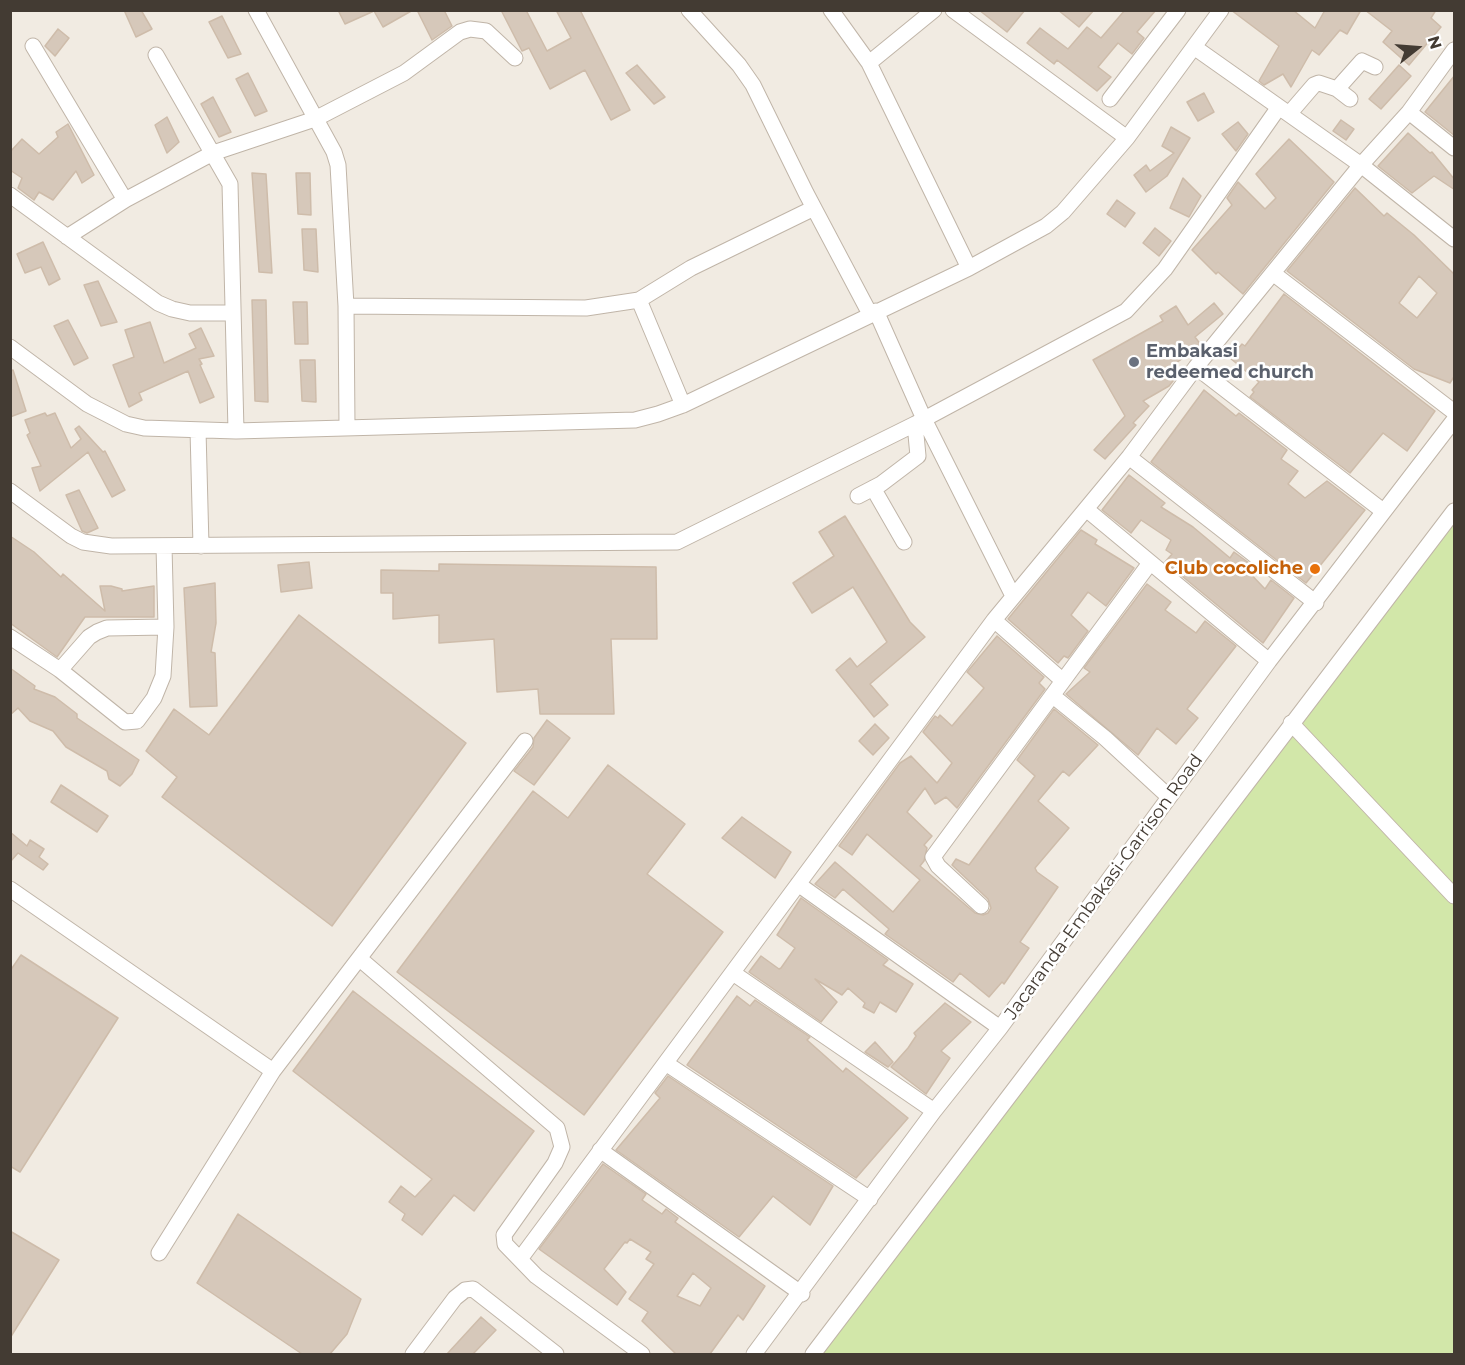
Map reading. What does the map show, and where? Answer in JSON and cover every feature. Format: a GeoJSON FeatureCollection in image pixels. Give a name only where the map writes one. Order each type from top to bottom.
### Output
{"type":"FeatureCollection","features":[{"type":"Feature","properties":{"kind":"street"},"geometry":{"type":"LineString","coordinates":[[256,10],[338,165],[346,306],[346,426]]}},
{"type":"Feature","properties":{"kind":"street"},"geometry":{"type":"LineString","coordinates":[[689,10],[739,65],[753,85],[814,207],[873,312],[920,421],[1012,596]]}},
{"type":"Feature","properties":{"kind":"street"},"geometry":{"type":"LineString","coordinates":[[831,10],[868,63],[969,268]]}},
{"type":"Feature","properties":{"kind":"street"},"geometry":{"type":"LineString","coordinates":[[868,63],[934,10]]}},
{"type":"Feature","properties":{"kind":"street"},"geometry":{"type":"LineString","coordinates":[[953,10],[1127,138]]}},
{"type":"Feature","properties":{"kind":"street"},"geometry":{"type":"LineString","coordinates":[[1110,99],[1178,10]]}},
{"type":"Feature","properties":{"kind":"street"},"geometry":{"type":"LineString","coordinates":[[10,347],[106,415],[126,424],[144,428],[236,431],[346,426],[635,420],[682,405],[969,268],[1046,226],[1063,213],[1127,138],[1221,10]]}},
{"type":"Feature","properties":{"kind":"street"},"geometry":{"type":"LineString","coordinates":[[67,237],[125,200],[213,153],[315,119],[404,73],[460,32],[470,29],[486,31],[516,58]]}},
{"type":"Feature","properties":{"kind":"street"},"geometry":{"type":"LineString","coordinates":[[33,46],[125,200]]}},
{"type":"Feature","properties":{"kind":"street"},"geometry":{"type":"LineString","coordinates":[[1194,47],[1361,165],[1455,239]]}},
{"type":"Feature","properties":{"kind":"street"},"geometry":{"type":"LineString","coordinates":[[520,1259],[667,1064],[1012,596],[1129,457],[1196,368],[1361,165],[1409,112],[1455,50]]}},
{"type":"Feature","properties":{"kind":"street"},"geometry":{"type":"LineString","coordinates":[[156,55],[230,184],[236,431]]}},
{"type":"Feature","properties":{"kind":"street"},"geometry":{"type":"LineString","coordinates":[[1337,89],[1362,61],[1375,67]]}},
{"type":"Feature","properties":{"kind":"street"},"geometry":{"type":"LineString","coordinates":[[10,491],[60,529],[83,542],[111,546],[677,542],[920,421],[1126,311],[1165,270],[1284,110],[1319,83],[1337,89],[1350,99]]}},
{"type":"Feature","properties":{"kind":"street"},"geometry":{"type":"LineString","coordinates":[[1409,112],[1455,148]]}},
{"type":"Feature","properties":{"kind":"street"},"geometry":{"type":"LineString","coordinates":[[10,195],[165,306],[190,313],[232,313]]}},
{"type":"Feature","properties":{"kind":"street"},"geometry":{"type":"LineString","coordinates":[[346,306],[586,308],[639,300],[691,268],[814,207]]}},
{"type":"Feature","properties":{"kind":"street"},"geometry":{"type":"LineString","coordinates":[[1274,274],[1455,412]]}},
{"type":"Feature","properties":{"kind":"street"},"geometry":{"type":"LineString","coordinates":[[639,300],[682,405]]}},
{"type":"Feature","properties":{"kind":"street"},"geometry":{"type":"LineString","coordinates":[[1196,368],[1383,511]]}},
{"type":"Feature","properties":{"kind":"street","name":"Jacaranda-Embakasi-Garrison Road"},"geometry":{"type":"LineString","coordinates":[[754,1354],[802,1294],[934,1112],[1000,1028],[1269,661],[1455,420]]}},
{"type":"Feature","properties":{"kind":"street"},"geometry":{"type":"LineString","coordinates":[[858,496],[918,456],[920,421]]}},
{"type":"Feature","properties":{"kind":"street"},"geometry":{"type":"LineString","coordinates":[[198,430],[201,546]]}},
{"type":"Feature","properties":{"kind":"street"},"geometry":{"type":"LineString","coordinates":[[1129,457],[1316,603]]}},
{"type":"Feature","properties":{"kind":"street"},"geometry":{"type":"LineString","coordinates":[[873,488],[904,542]]}},
{"type":"Feature","properties":{"kind":"street"},"geometry":{"type":"LineString","coordinates":[[1086,509],[1269,661]]}},
{"type":"Feature","properties":{"kind":"street"},"geometry":{"type":"LineString","coordinates":[[813,1354],[1290,723],[1455,511]]}},
{"type":"Feature","properties":{"kind":"street"},"geometry":{"type":"LineString","coordinates":[[10,637],[60,670],[125,722],[137,721],[154,698],[164,676],[166,627],[164,546]]}},
{"type":"Feature","properties":{"kind":"street"},"geometry":{"type":"LineString","coordinates":[[981,906],[938,866],[933,857],[1150,563]]}},
{"type":"Feature","properties":{"kind":"street"},"geometry":{"type":"LineString","coordinates":[[994,621],[1062,680]]}},
{"type":"Feature","properties":{"kind":"street"},"geometry":{"type":"LineString","coordinates":[[60,670],[89,637],[107,628],[166,627]]}},
{"type":"Feature","properties":{"kind":"street"},"geometry":{"type":"LineString","coordinates":[[1053,696],[1105,738],[1169,797]]}},
{"type":"Feature","properties":{"kind":"street"},"geometry":{"type":"LineString","coordinates":[[1290,723],[1455,896]]}},
{"type":"Feature","properties":{"kind":"street"},"geometry":{"type":"LineString","coordinates":[[159,1253],[273,1071],[525,741]]}},
{"type":"Feature","properties":{"kind":"street"},"geometry":{"type":"LineString","coordinates":[[798,884],[1000,1028]]}},
{"type":"Feature","properties":{"kind":"street"},"geometry":{"type":"LineString","coordinates":[[10,889],[273,1071]]}},
{"type":"Feature","properties":{"kind":"street"},"geometry":{"type":"LineString","coordinates":[[360,959],[557,1128],[562,1147],[555,1162],[504,1235],[506,1248],[536,1276],[642,1354]]}},
{"type":"Feature","properties":{"kind":"street"},"geometry":{"type":"LineString","coordinates":[[733,973],[934,1112]]}},
{"type":"Feature","properties":{"kind":"street"},"geometry":{"type":"LineString","coordinates":[[667,1064],[870,1199]]}},
{"type":"Feature","properties":{"kind":"street"},"geometry":{"type":"LineString","coordinates":[[600,1150],[802,1294]]}},
{"type":"Feature","properties":{"kind":"street"},"geometry":{"type":"LineString","coordinates":[[413,1354],[454,1298],[465,1290],[473,1289],[556,1354]]}},
{"type":"Feature","properties":{"kind":"green space"},"geometry":{"type":"Polygon","coordinates":[[[1454,520],[1454,1354],[819,1354],[1454,520]]]}},
{"type":"Feature","properties":{"kind":"building"},"geometry":{"type":"Polygon","coordinates":[[[124,10],[141,10],[152,29],[136,37],[124,10]]]}},
{"type":"Feature","properties":{"kind":"building"},"geometry":{"type":"Polygon","coordinates":[[[338,10],[413,10],[383,27],[374,11],[345,24],[338,10]]]}},
{"type":"Feature","properties":{"kind":"building"},"geometry":{"type":"Polygon","coordinates":[[[417,10],[444,10],[452,26],[432,40],[417,10]]]}},
{"type":"Feature","properties":{"kind":"building"},"geometry":{"type":"Polygon","coordinates":[[[501,10],[526,10],[547,51],[571,38],[556,10],[580,10],[630,110],[611,120],[585,70],[550,89],[529,48],[522,51],[501,10]]]}},
{"type":"Feature","properties":{"kind":"building"},"geometry":{"type":"Polygon","coordinates":[[[979,10],[1025,10],[1007,32],[979,10]]]}},
{"type":"Feature","properties":{"kind":"building"},"geometry":{"type":"Polygon","coordinates":[[[1058,10],[1094,10],[1079,27],[1058,10]]]}},
{"type":"Feature","properties":{"kind":"building"},"geometry":{"type":"Polygon","coordinates":[[[1125,10],[1156,10],[1137,32],[1144,38],[1132,54],[1118,43],[1098,67],[1111,77],[1097,91],[1057,60],[1054,64],[1027,43],[1040,28],[1068,49],[1087,27],[1101,38],[1125,10]]]}},
{"type":"Feature","properties":{"kind":"building"},"geometry":{"type":"Polygon","coordinates":[[[1231,10],[1293,10],[1315,28],[1325,10],[1361,10],[1347,34],[1340,30],[1319,55],[1312,50],[1291,87],[1283,74],[1264,85],[1259,81],[1279,46],[1231,10]]]}},
{"type":"Feature","properties":{"kind":"building"},"geometry":{"type":"Polygon","coordinates":[[[1365,10],[1436,10],[1431,18],[1441,27],[1409,65],[1383,42],[1392,31],[1365,10]]]}},
{"type":"Feature","properties":{"kind":"building"},"geometry":{"type":"Polygon","coordinates":[[[222,16],[241,54],[228,58],[209,22],[222,16]]]}},
{"type":"Feature","properties":{"kind":"building"},"geometry":{"type":"Polygon","coordinates":[[[58,29],[69,38],[55,56],[45,46],[58,29]]]}},
{"type":"Feature","properties":{"kind":"building"},"geometry":{"type":"Polygon","coordinates":[[[637,65],[665,97],[654,104],[626,73],[637,65]]]}},
{"type":"Feature","properties":{"kind":"building"},"geometry":{"type":"Polygon","coordinates":[[[1399,65],[1411,76],[1381,109],[1369,99],[1399,65]]]}},
{"type":"Feature","properties":{"kind":"building"},"geometry":{"type":"Polygon","coordinates":[[[248,73],[267,111],[255,116],[236,79],[248,73]]]}},
{"type":"Feature","properties":{"kind":"building"},"geometry":{"type":"Polygon","coordinates":[[[1455,75],[1455,136],[1425,112],[1455,75]]]}},
{"type":"Feature","properties":{"kind":"building"},"geometry":{"type":"Polygon","coordinates":[[[1204,93],[1214,112],[1198,121],[1187,102],[1204,93]]]}},
{"type":"Feature","properties":{"kind":"building"},"geometry":{"type":"Polygon","coordinates":[[[213,97],[231,132],[219,137],[201,104],[213,97]]]}},
{"type":"Feature","properties":{"kind":"building"},"geometry":{"type":"Polygon","coordinates":[[[167,117],[179,142],[167,153],[155,125],[167,117]]]}},
{"type":"Feature","properties":{"kind":"building"},"geometry":{"type":"Polygon","coordinates":[[[1341,120],[1354,129],[1346,140],[1333,131],[1341,120]]]}},
{"type":"Feature","properties":{"kind":"building"},"geometry":{"type":"Polygon","coordinates":[[[1238,122],[1248,134],[1236,151],[1222,134],[1238,122]]]}},
{"type":"Feature","properties":{"kind":"building"},"geometry":{"type":"Polygon","coordinates":[[[68,124],[94,175],[82,183],[76,171],[53,200],[39,192],[34,200],[18,188],[22,178],[10,170],[10,152],[22,139],[39,154],[58,137],[56,132],[68,124]]]}},
{"type":"Feature","properties":{"kind":"building"},"geometry":{"type":"Polygon","coordinates":[[[1171,127],[1190,138],[1167,176],[1146,192],[1134,175],[1146,165],[1150,171],[1174,153],[1162,146],[1171,127]]]}},
{"type":"Feature","properties":{"kind":"building"},"geometry":{"type":"Polygon","coordinates":[[[1408,133],[1430,153],[1432,152],[1455,180],[1455,190],[1434,176],[1412,193],[1378,166],[1408,133]]]}},
{"type":"Feature","properties":{"kind":"building"},"geometry":{"type":"Polygon","coordinates":[[[1289,139],[1334,182],[1243,294],[1218,272],[1216,274],[1192,250],[1232,205],[1227,198],[1238,182],[1265,209],[1276,198],[1256,174],[1289,139]]]}},
{"type":"Feature","properties":{"kind":"building"},"geometry":{"type":"Polygon","coordinates":[[[252,173],[266,174],[272,273],[259,272],[252,173]]]}},
{"type":"Feature","properties":{"kind":"building"},"geometry":{"type":"Polygon","coordinates":[[[296,173],[310,173],[311,215],[298,214],[296,173]]]}},
{"type":"Feature","properties":{"kind":"building"},"geometry":{"type":"Polygon","coordinates":[[[1183,178],[1201,196],[1189,217],[1170,208],[1183,178]]]}},
{"type":"Feature","properties":{"kind":"building"},"geometry":{"type":"Polygon","coordinates":[[[1355,188],[1384,216],[1387,213],[1414,235],[1455,275],[1455,375],[1450,383],[1414,369],[1287,271],[1355,188]],[[1419,276],[1399,303],[1417,318],[1437,293],[1419,276]]]}},
{"type":"Feature","properties":{"kind":"building"},"geometry":{"type":"Polygon","coordinates":[[[1117,200],[1135,213],[1125,227],[1107,214],[1117,200]]]}},
{"type":"Feature","properties":{"kind":"building"},"geometry":{"type":"Polygon","coordinates":[[[1155,228],[1171,241],[1159,256],[1143,243],[1155,228]]]}},
{"type":"Feature","properties":{"kind":"building"},"geometry":{"type":"Polygon","coordinates":[[[302,229],[316,229],[318,272],[304,270],[302,229]]]}},
{"type":"Feature","properties":{"kind":"building"},"geometry":{"type":"Polygon","coordinates":[[[43,242],[60,279],[49,285],[41,267],[25,273],[17,254],[43,242]]]}},
{"type":"Feature","properties":{"kind":"building"},"geometry":{"type":"Polygon","coordinates":[[[98,281],[117,322],[101,326],[84,285],[98,281]]]}},
{"type":"Feature","properties":{"kind":"building"},"geometry":{"type":"Polygon","coordinates":[[[1284,294],[1435,411],[1407,451],[1383,433],[1350,473],[1250,397],[1254,392],[1252,390],[1259,382],[1230,358],[1242,344],[1245,346],[1284,294]]]}},
{"type":"Feature","properties":{"kind":"building"},"geometry":{"type":"Polygon","coordinates":[[[252,300],[266,300],[268,402],[255,401],[252,300]]]}},
{"type":"Feature","properties":{"kind":"building"},"geometry":{"type":"Polygon","coordinates":[[[293,302],[307,302],[308,344],[295,344],[293,302]]]}},
{"type":"Feature","properties":{"kind":"building"},"geometry":{"type":"Polygon","coordinates":[[[1214,303],[1223,314],[1195,337],[1201,345],[1172,366],[1177,376],[1169,386],[1143,401],[1149,406],[1133,423],[1136,425],[1105,459],[1094,450],[1125,416],[1093,360],[1163,321],[1160,316],[1176,306],[1188,325],[1214,303]]]}},
{"type":"Feature","properties":{"kind":"building"},"geometry":{"type":"Polygon","coordinates":[[[68,320],[88,358],[74,365],[54,326],[68,320]]]}},
{"type":"Feature","properties":{"kind":"building"},"geometry":{"type":"Polygon","coordinates":[[[150,322],[164,363],[196,348],[189,334],[201,328],[214,356],[199,359],[202,364],[200,365],[214,397],[200,403],[188,371],[139,393],[142,400],[129,407],[113,365],[134,357],[125,330],[150,322]]]}},
{"type":"Feature","properties":{"kind":"building"},"geometry":{"type":"Polygon","coordinates":[[[300,360],[315,360],[316,402],[302,401],[300,360]]]}},
{"type":"Feature","properties":{"kind":"building"},"geometry":{"type":"Polygon","coordinates":[[[13,370],[26,411],[10,417],[10,371],[13,370]]]}},
{"type":"Feature","properties":{"kind":"building"},"geometry":{"type":"Polygon","coordinates":[[[1204,390],[1236,416],[1239,413],[1287,450],[1281,459],[1298,471],[1288,484],[1305,498],[1327,481],[1365,510],[1306,583],[1151,462],[1204,390]]]}},
{"type":"Feature","properties":{"kind":"building"},"geometry":{"type":"Polygon","coordinates":[[[45,413],[47,416],[55,413],[71,448],[81,439],[75,429],[79,426],[103,452],[105,451],[125,490],[112,497],[88,452],[40,491],[32,468],[41,466],[27,435],[30,433],[25,420],[45,413]]]}},
{"type":"Feature","properties":{"kind":"building"},"geometry":{"type":"Polygon","coordinates":[[[1129,475],[1165,503],[1161,507],[1193,527],[1230,558],[1234,552],[1249,563],[1245,568],[1265,589],[1271,580],[1294,598],[1263,643],[1165,562],[1172,554],[1166,550],[1171,540],[1141,520],[1131,533],[1102,510],[1129,475]]]}},
{"type":"Feature","properties":{"kind":"building"},"geometry":{"type":"Polygon","coordinates":[[[79,490],[98,528],[87,533],[82,531],[66,495],[79,490]]]}},
{"type":"Feature","properties":{"kind":"building"},"geometry":{"type":"Polygon","coordinates":[[[845,516],[910,622],[925,637],[870,684],[888,705],[874,717],[836,670],[850,658],[857,667],[887,642],[853,587],[812,613],[793,583],[834,556],[819,532],[845,516]]]}},
{"type":"Feature","properties":{"kind":"building"},"geometry":{"type":"Polygon","coordinates":[[[1081,530],[1097,540],[1095,544],[1134,568],[1106,606],[1088,592],[1071,615],[1088,631],[1068,658],[1064,656],[1058,663],[1008,619],[1081,530]]]}},
{"type":"Feature","properties":{"kind":"building"},"geometry":{"type":"Polygon","coordinates":[[[10,536],[34,552],[61,577],[63,574],[105,611],[100,586],[111,586],[122,589],[122,591],[154,586],[154,617],[85,617],[57,657],[10,623],[10,536]]]}},
{"type":"Feature","properties":{"kind":"building"},"geometry":{"type":"Polygon","coordinates":[[[309,562],[312,588],[281,592],[278,565],[309,562]]]}},
{"type":"Feature","properties":{"kind":"building"},"geometry":{"type":"Polygon","coordinates":[[[439,564],[656,567],[657,639],[611,639],[614,714],[540,714],[538,689],[497,692],[494,639],[439,643],[439,615],[393,619],[393,593],[381,593],[381,570],[439,571],[439,564]]]}},
{"type":"Feature","properties":{"kind":"building"},"geometry":{"type":"Polygon","coordinates":[[[215,583],[216,623],[211,652],[215,653],[217,706],[190,707],[184,588],[215,583]]]}},
{"type":"Feature","properties":{"kind":"building"},"geometry":{"type":"Polygon","coordinates":[[[1147,584],[1171,602],[1165,610],[1196,633],[1205,621],[1236,646],[1187,709],[1198,718],[1176,744],[1157,728],[1138,755],[1066,694],[1090,672],[1084,668],[1147,584]]]}},
{"type":"Feature","properties":{"kind":"building"},"geometry":{"type":"Polygon","coordinates":[[[299,615],[466,743],[332,926],[162,797],[177,777],[146,751],[174,709],[209,735],[299,615]]]}},
{"type":"Feature","properties":{"kind":"building"},"geometry":{"type":"Polygon","coordinates":[[[997,636],[1044,677],[1039,683],[1045,689],[957,808],[946,797],[935,804],[925,788],[907,812],[932,836],[924,845],[927,848],[924,861],[920,866],[975,913],[983,915],[988,913],[991,908],[988,899],[952,865],[956,859],[969,865],[1035,776],[1017,760],[1054,709],[1098,745],[1069,776],[1063,771],[1038,801],[1069,828],[1035,868],[1037,872],[1058,887],[1020,942],[1029,948],[1004,984],[1002,982],[989,997],[960,973],[953,982],[885,934],[889,929],[843,889],[835,898],[815,884],[835,862],[893,912],[920,880],[867,834],[852,855],[839,846],[900,763],[911,756],[937,783],[952,763],[923,732],[935,716],[938,718],[940,715],[952,726],[984,688],[967,672],[997,636]]]}},
{"type":"Feature","properties":{"kind":"building"},"geometry":{"type":"Polygon","coordinates":[[[10,668],[35,686],[34,689],[55,697],[77,714],[77,718],[139,760],[132,774],[120,786],[109,779],[107,771],[66,747],[53,731],[30,721],[18,708],[10,715],[10,668]]]}},
{"type":"Feature","properties":{"kind":"building"},"geometry":{"type":"Polygon","coordinates":[[[547,720],[570,738],[534,785],[514,771],[533,747],[534,738],[547,720]]]}},
{"type":"Feature","properties":{"kind":"building"},"geometry":{"type":"Polygon","coordinates":[[[875,724],[889,738],[873,755],[859,741],[875,724]]]}},
{"type":"Feature","properties":{"kind":"building"},"geometry":{"type":"Polygon","coordinates":[[[608,765],[685,824],[647,874],[723,932],[584,1115],[397,972],[533,791],[568,818],[608,765]]]}},
{"type":"Feature","properties":{"kind":"building"},"geometry":{"type":"Polygon","coordinates":[[[61,785],[108,816],[97,832],[51,802],[61,785]]]}},
{"type":"Feature","properties":{"kind":"building"},"geometry":{"type":"Polygon","coordinates":[[[742,817],[791,852],[775,878],[722,838],[742,817]]]}},
{"type":"Feature","properties":{"kind":"building"},"geometry":{"type":"Polygon","coordinates":[[[10,832],[27,846],[30,840],[44,849],[39,857],[48,864],[43,870],[18,853],[10,862],[10,832]]]}},
{"type":"Feature","properties":{"kind":"building"},"geometry":{"type":"Polygon","coordinates":[[[801,898],[888,960],[883,965],[913,984],[896,1012],[880,1002],[874,1013],[863,1007],[865,1003],[848,988],[842,995],[815,979],[837,1002],[821,1022],[749,972],[761,956],[779,969],[781,968],[795,948],[777,935],[801,898]]]}},
{"type":"Feature","properties":{"kind":"building"},"geometry":{"type":"Polygon","coordinates":[[[21,955],[118,1018],[20,1172],[10,1166],[10,971],[21,955]]]}},
{"type":"Feature","properties":{"kind":"building"},"geometry":{"type":"Polygon","coordinates":[[[353,991],[534,1131],[474,1211],[454,1195],[422,1235],[402,1220],[405,1214],[389,1202],[401,1186],[415,1197],[432,1179],[293,1071],[353,991]]]}},
{"type":"Feature","properties":{"kind":"building"},"geometry":{"type":"Polygon","coordinates":[[[737,996],[750,1006],[755,1000],[810,1037],[807,1040],[843,1072],[846,1068],[908,1118],[856,1178],[687,1065],[737,996]]]}},
{"type":"Feature","properties":{"kind":"building"},"geometry":{"type":"Polygon","coordinates":[[[945,1003],[971,1022],[941,1051],[950,1058],[926,1094],[891,1067],[908,1048],[916,1036],[914,1033],[945,1003]]]}},
{"type":"Feature","properties":{"kind":"building"},"geometry":{"type":"Polygon","coordinates":[[[875,1042],[893,1062],[888,1067],[865,1052],[875,1042]]]}},
{"type":"Feature","properties":{"kind":"building"},"geometry":{"type":"Polygon","coordinates":[[[668,1076],[833,1186],[810,1225],[773,1196],[739,1237],[616,1150],[660,1098],[655,1093],[668,1076]]]}},
{"type":"Feature","properties":{"kind":"building"},"geometry":{"type":"Polygon","coordinates":[[[603,1164],[646,1194],[642,1200],[662,1214],[666,1209],[678,1218],[675,1222],[765,1286],[743,1320],[738,1315],[710,1354],[676,1354],[642,1321],[648,1312],[629,1299],[654,1264],[646,1259],[651,1252],[630,1239],[627,1243],[625,1242],[604,1269],[626,1292],[617,1305],[539,1249],[603,1164]],[[693,1273],[677,1296],[700,1306],[711,1288],[693,1273]]]}},
{"type":"Feature","properties":{"kind":"building"},"geometry":{"type":"Polygon","coordinates":[[[238,1214],[361,1299],[347,1334],[330,1354],[302,1354],[197,1283],[238,1214]]]}},
{"type":"Feature","properties":{"kind":"building"},"geometry":{"type":"Polygon","coordinates":[[[10,1231],[59,1260],[10,1338],[10,1231]]]}},
{"type":"Feature","properties":{"kind":"building"},"geometry":{"type":"Polygon","coordinates":[[[481,1317],[496,1330],[473,1354],[447,1354],[481,1317]]]}},
{"type":"Feature","properties":{"kind":"place","name":"Embakasi redeemed church"},"geometry":{"type":"Point","coordinates":[1134,362]}},
{"type":"Feature","properties":{"kind":"place","name":"Club cocoliche"},"geometry":{"type":"Point","coordinates":[1315,569]}}]}
